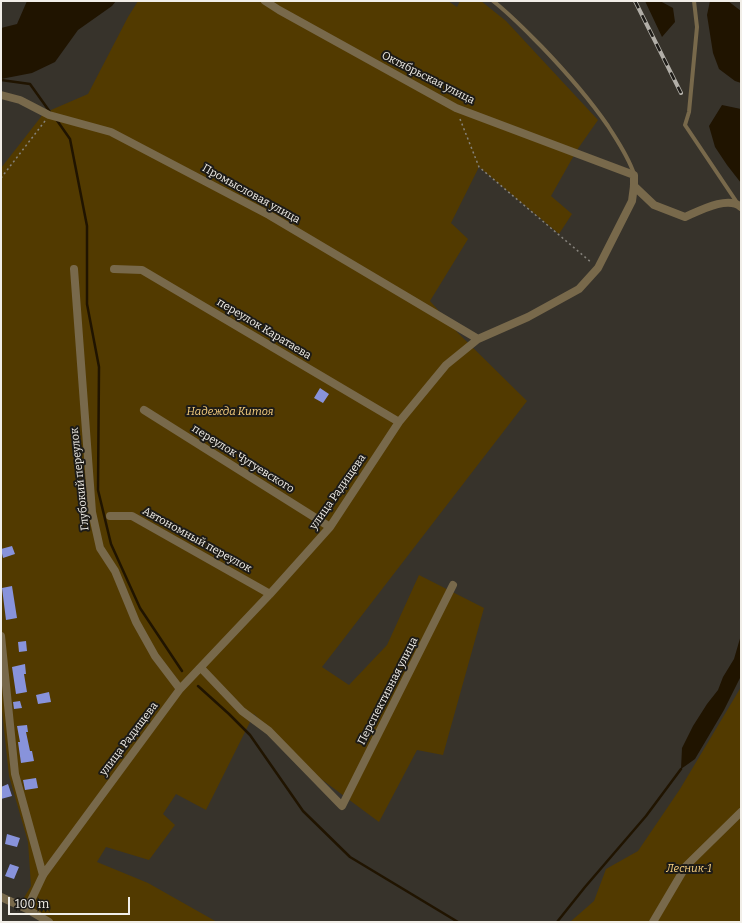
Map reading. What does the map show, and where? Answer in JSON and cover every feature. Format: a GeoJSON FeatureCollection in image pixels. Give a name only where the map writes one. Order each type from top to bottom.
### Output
{"type":"FeatureCollection","features":[{"type":"Feature","properties":{"kind":"street","name":"Октябрьская улица"},"geometry":{"type":"LineString","coordinates":[[265,1],[456,108],[634,175]]}},
{"type":"Feature","properties":{"kind":"street","name":"Промысловая улица"},"geometry":{"type":"LineString","coordinates":[[1,95],[20,100],[49,115],[111,132],[269,215],[478,340]]}},
{"type":"Feature","properties":{"kind":"street","name":"улица Радищева"},"geometry":{"type":"LineString","coordinates":[[27,909],[43,875],[180,689],[270,594],[330,527],[399,422],[446,365],[478,340],[528,317],[579,289],[598,268],[632,201],[634,175]]}},
{"type":"Feature","properties":{"kind":"street"},"geometry":{"type":"LineString","coordinates":[[634,186],[654,205],[685,216],[721,202],[739,206]]}},
{"type":"Feature","properties":{"kind":"street","name":"Глубокий переулок"},"geometry":{"type":"LineString","coordinates":[[74,269],[92,504],[100,548],[115,571],[136,622],[155,656],[180,689]]}},
{"type":"Feature","properties":{"kind":"street","name":"переулок Каратаева"},"geometry":{"type":"LineString","coordinates":[[114,269],[142,270],[399,422]]}},
{"type":"Feature","properties":{"kind":"street","name":"переулок Чугуевского"},"geometry":{"type":"LineString","coordinates":[[144,410],[330,527]]}},
{"type":"Feature","properties":{"kind":"street","name":"Автономный переулок"},"geometry":{"type":"LineString","coordinates":[[110,516],[132,516],[270,594]]}},
{"type":"Feature","properties":{"kind":"street","name":"Перспективная улица"},"geometry":{"type":"LineString","coordinates":[[201,668],[242,711],[269,731],[342,806],[453,585]]}},
{"type":"Feature","properties":{"kind":"street"},"geometry":{"type":"LineString","coordinates":[[1,636],[5,721],[15,774],[43,875]]}},
{"type":"Feature","properties":{"kind":"street"},"geometry":{"type":"LineString","coordinates":[[653,922],[686,866],[741,812]]}},
{"type":"Feature","properties":{"kind":"street"},"geometry":{"type":"LineString","coordinates":[[1,897],[27,909],[49,922]]}},
{"type":"Feature","properties":{"kind":"lane"},"geometry":{"type":"LineString","coordinates":[[493,1],[510,14],[562,68],[591,102],[626,154],[634,175]]}},
{"type":"Feature","properties":{"kind":"lane"},"geometry":{"type":"LineString","coordinates":[[694,1],[697,27],[689,112],[685,124],[739,206]]}},
{"type":"Feature","properties":{"kind":"path"},"geometry":{"type":"LineString","coordinates":[[456,108],[479,167],[598,268]]}},
{"type":"Feature","properties":{"kind":"path"},"geometry":{"type":"LineString","coordinates":[[1,178],[49,115]]}},
{"type":"Feature","properties":{"kind":"green space","name":"Надежда Китоя"},"geometry":{"type":"Polygon","coordinates":[[[138,1],[448,1],[457,7],[460,1],[481,1],[506,21],[598,120],[577,150],[551,196],[572,214],[559,234],[479,167],[451,223],[468,239],[430,301],[458,333],[527,401],[322,667],[349,685],[387,645],[419,575],[484,608],[443,755],[417,750],[379,822],[309,770],[254,714],[206,810],[176,794],[163,814],[175,825],[149,860],[106,847],[97,862],[148,883],[217,922],[51,922],[22,901],[31,886],[28,842],[9,776],[1,701],[1,168],[44,113],[88,94],[128,17],[138,1]]]}},
{"type":"Feature","properties":{"kind":"green space","name":"Лесник-1"},"geometry":{"type":"Polygon","coordinates":[[[741,687],[741,922],[570,922],[594,901],[606,869],[638,851],[680,789],[741,687]]]}},
{"type":"Feature","properties":{"kind":"shaded area"},"geometry":{"type":"Polygon","coordinates":[[[27,1],[116,1],[112,6],[78,30],[55,62],[32,73],[1,79],[1,28],[17,24],[27,1]]]}},
{"type":"Feature","properties":{"kind":"shaded area"},"geometry":{"type":"Polygon","coordinates":[[[645,1],[660,1],[673,8],[675,22],[662,37],[645,1]]]}},
{"type":"Feature","properties":{"kind":"shaded area"},"geometry":{"type":"Polygon","coordinates":[[[710,1],[728,1],[741,11],[741,83],[735,81],[719,69],[713,53],[707,15],[710,1]]]}},
{"type":"Feature","properties":{"kind":"shaded area"},"geometry":{"type":"Polygon","coordinates":[[[722,105],[741,109],[741,183],[715,147],[709,126],[722,105]]]}},
{"type":"Feature","properties":{"kind":"shaded area"},"geometry":{"type":"Polygon","coordinates":[[[741,635],[741,676],[724,710],[695,759],[681,769],[682,748],[693,726],[718,690],[723,677],[734,659],[741,635]]]}},
{"type":"Feature","properties":{"kind":"building"},"geometry":{"type":"Polygon","coordinates":[[[320,388],[329,394],[323,403],[314,398],[320,388]]]}},
{"type":"Feature","properties":{"kind":"building"},"geometry":{"type":"Polygon","coordinates":[[[12,546],[15,554],[3,558],[1,549],[12,546]]]}},
{"type":"Feature","properties":{"kind":"building"},"geometry":{"type":"Polygon","coordinates":[[[12,586],[17,618],[6,620],[2,588],[12,586]]]}},
{"type":"Feature","properties":{"kind":"building"},"geometry":{"type":"Polygon","coordinates":[[[26,641],[27,651],[19,652],[18,642],[26,641]]]}},
{"type":"Feature","properties":{"kind":"building"},"geometry":{"type":"Polygon","coordinates":[[[25,664],[26,674],[24,674],[27,692],[16,694],[12,667],[25,664]]]}},
{"type":"Feature","properties":{"kind":"building"},"geometry":{"type":"Polygon","coordinates":[[[49,692],[51,702],[38,704],[36,695],[49,692]]]}},
{"type":"Feature","properties":{"kind":"building"},"geometry":{"type":"Polygon","coordinates":[[[20,701],[22,708],[14,709],[13,702],[20,701]]]}},
{"type":"Feature","properties":{"kind":"building"},"geometry":{"type":"Polygon","coordinates":[[[27,725],[28,732],[26,732],[34,761],[21,763],[18,742],[20,742],[17,726],[27,725]]]}},
{"type":"Feature","properties":{"kind":"building"},"geometry":{"type":"Polygon","coordinates":[[[36,778],[38,788],[25,790],[23,780],[36,778]]]}},
{"type":"Feature","properties":{"kind":"building"},"geometry":{"type":"Polygon","coordinates":[[[8,784],[12,796],[1,799],[1,787],[8,784]]]}},
{"type":"Feature","properties":{"kind":"building"},"geometry":{"type":"Polygon","coordinates":[[[7,834],[20,838],[17,847],[5,844],[7,834]]]}},
{"type":"Feature","properties":{"kind":"building"},"geometry":{"type":"Polygon","coordinates":[[[10,864],[19,867],[14,879],[5,876],[10,864]]]}},
{"type":"Feature","properties":{"kind":"waterway"},"geometry":{"type":"LineString","coordinates":[[1,80],[30,84],[50,112]]}},
{"type":"Feature","properties":{"kind":"waterway"},"geometry":{"type":"LineString","coordinates":[[56,119],[70,139],[87,226],[87,304],[99,367],[98,490],[111,544],[140,608],[182,671]]}},
{"type":"Feature","properties":{"kind":"waterway"},"geometry":{"type":"LineString","coordinates":[[198,686],[250,735],[303,811],[350,857],[458,922]]}},
{"type":"Feature","properties":{"kind":"waterway"},"geometry":{"type":"LineString","coordinates":[[557,922],[646,816],[681,769]]}},
{"type":"Feature","properties":{"kind":"railway"},"geometry":{"type":"LineString","coordinates":[[635,1],[681,93]]}}]}
